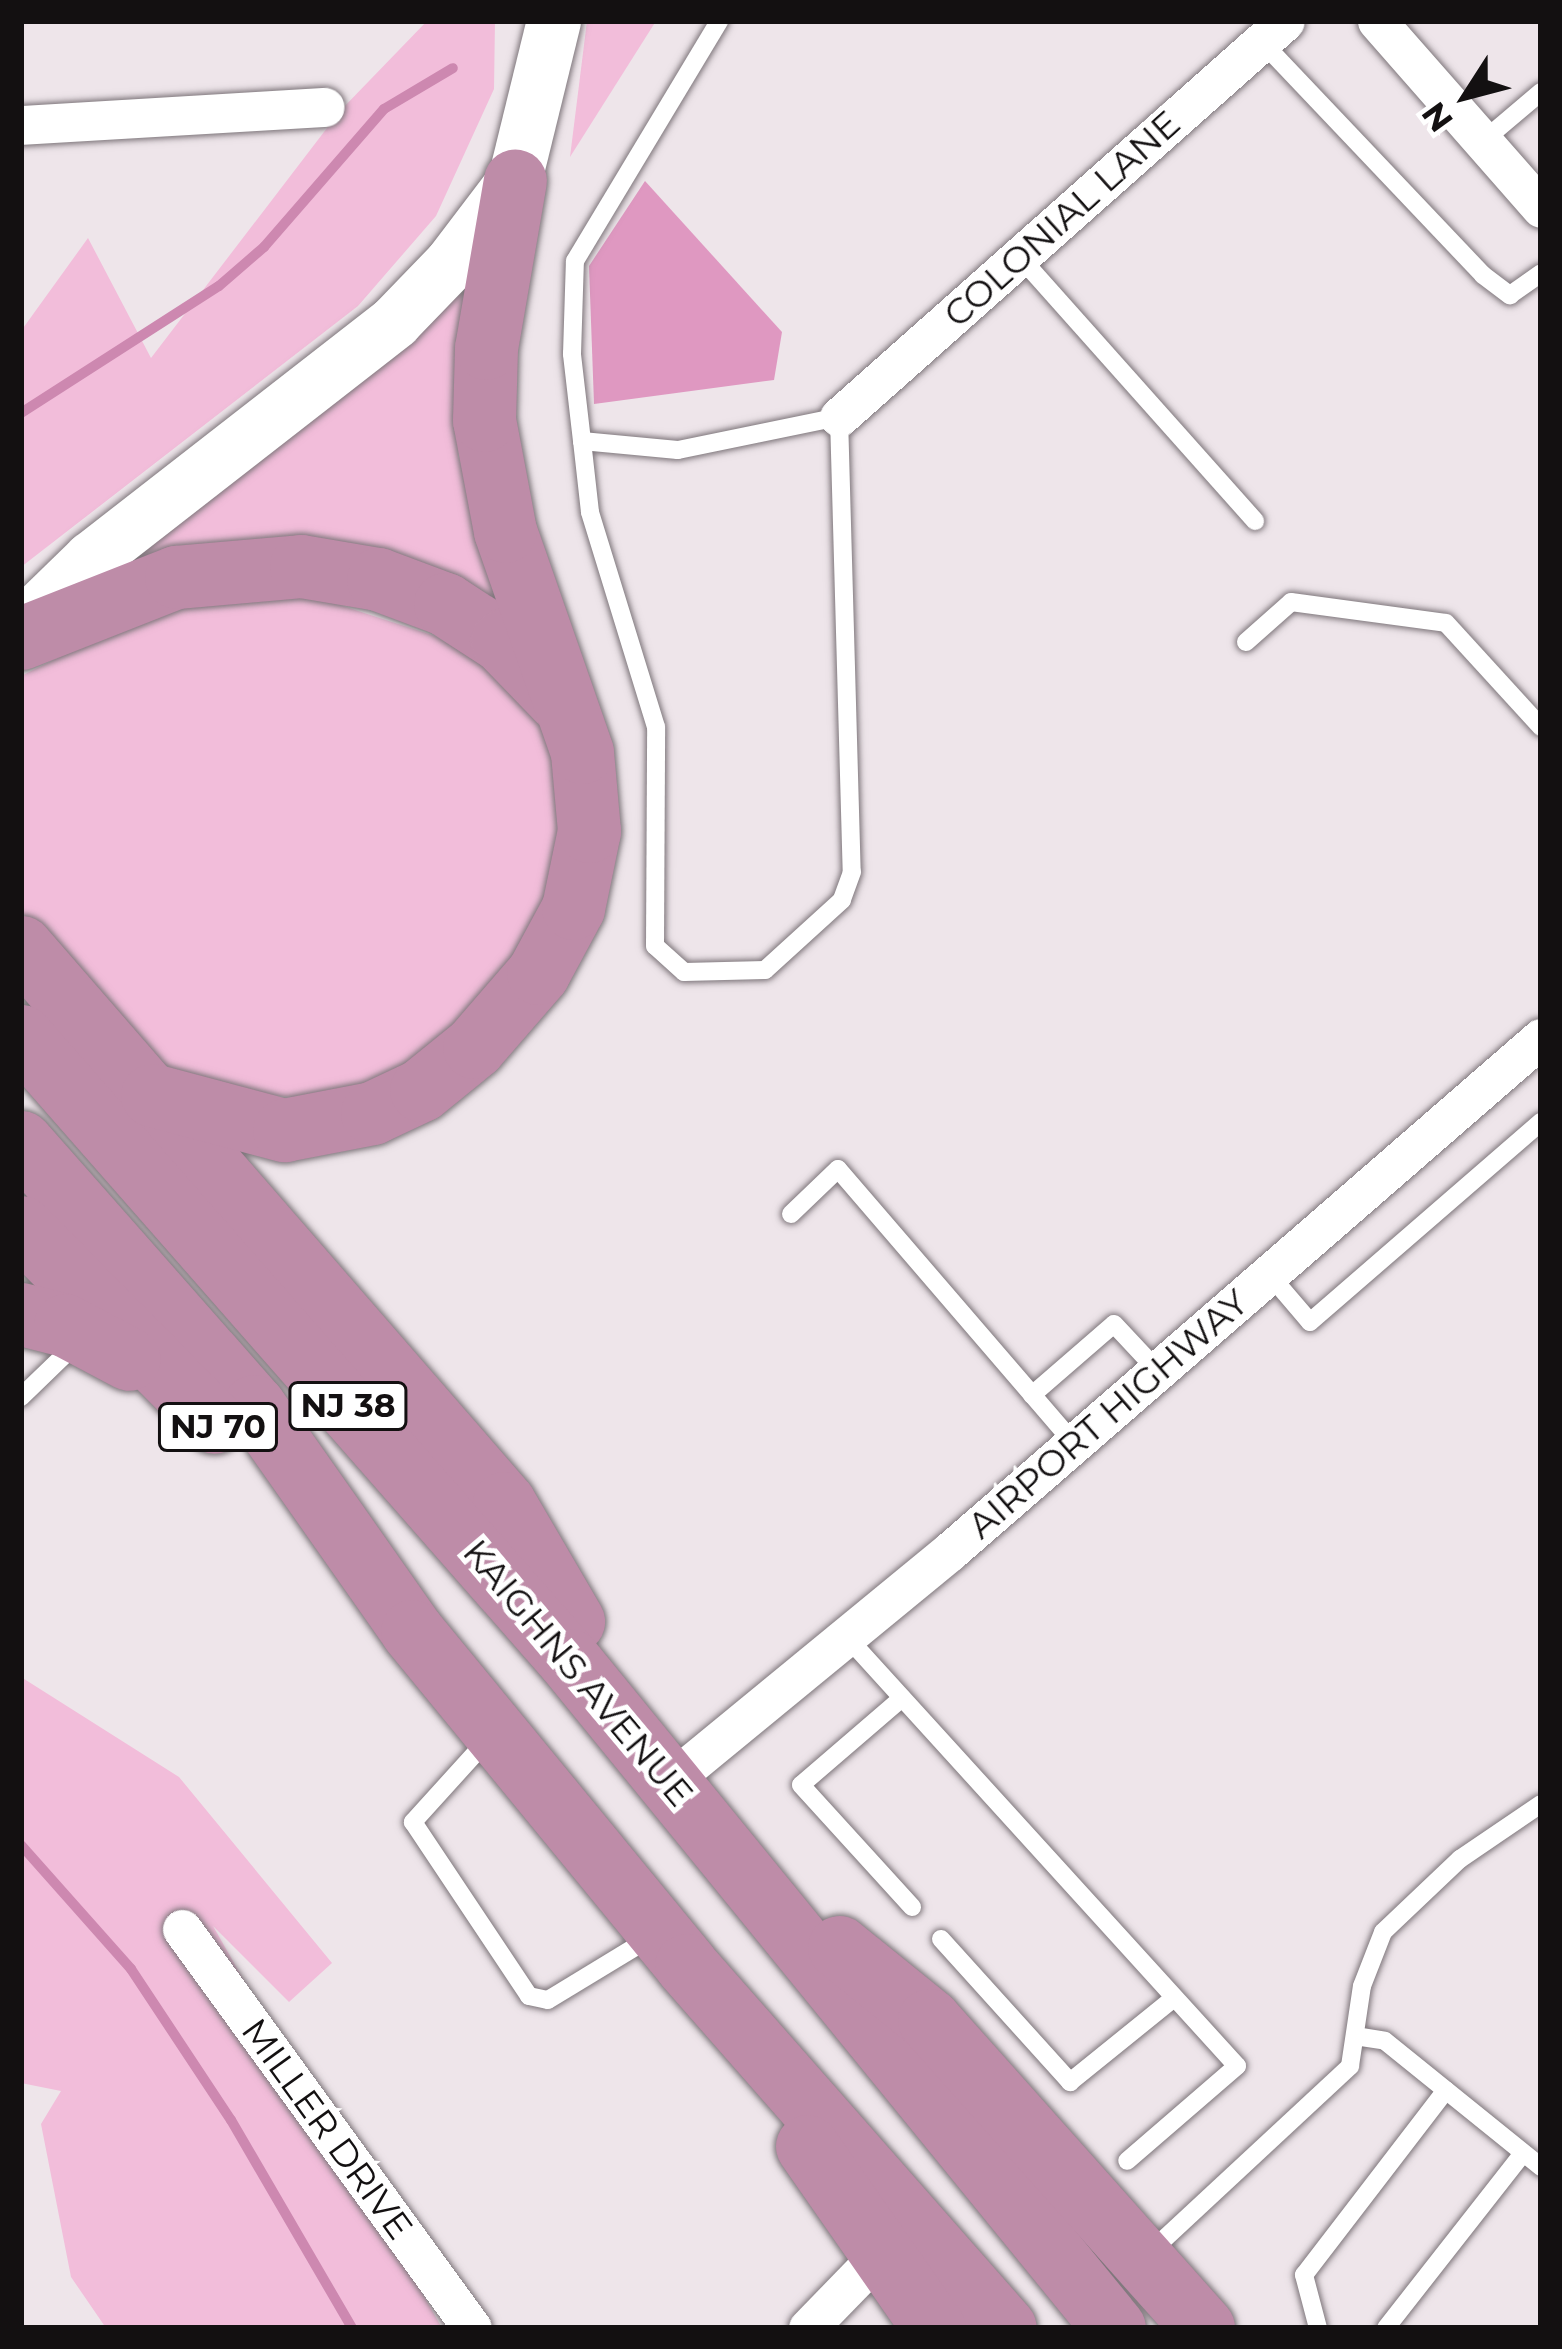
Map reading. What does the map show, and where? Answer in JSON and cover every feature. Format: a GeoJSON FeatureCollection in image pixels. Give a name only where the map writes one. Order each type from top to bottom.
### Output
{"type":"FeatureCollection","features":[{"type":"Feature","properties":{"kind":"highway"},"geometry":{"type":"LineString","coordinates":[[152,1095],[246,1125],[308,1129],[397,1102],[462,1058],[538,973],[582,881],[589,806],[574,721],[505,531],[484,420],[486,348],[514,180]]}},
{"type":"Feature","properties":{"kind":"highway"},"geometry":{"type":"LineString","coordinates":[[21,638],[202,571],[339,570],[411,589],[476,622],[525,660],[574,721]]}},
{"type":"Feature","properties":{"kind":"highway"},"geometry":{"type":"LineString","coordinates":[[21,947],[504,1503],[669,1783]]}},
{"type":"Feature","properties":{"kind":"highway","name":"KAIGHNS AVENUE"},"geometry":{"type":"LineString","coordinates":[[21,1036],[669,1783],[1114,2328]]}},
{"type":"Feature","properties":{"kind":"highway","name":"NJ 38"},"geometry":{"type":"LineString","coordinates":[[21,1142],[254,1406],[412,1630],[673,1949],[1005,2328]]}},
{"type":"Feature","properties":{"kind":"highway","name":"NJ 70"},"geometry":{"type":"LineString","coordinates":[[21,1227],[412,1630]]}},
{"type":"Feature","properties":{"kind":"highway"},"geometry":{"type":"LineString","coordinates":[[21,1314],[86,1334],[185,1391]]}},
{"type":"Feature","properties":{"kind":"highway"},"geometry":{"type":"LineString","coordinates":[[740,1867],[929,2020],[1203,2328]]}},
{"type":"Feature","properties":{"kind":"highway"},"geometry":{"type":"LineString","coordinates":[[673,1949],[934,2328]]}},
{"type":"Feature","properties":{"kind":"main road"},"geometry":{"type":"LineString","coordinates":[[21,627],[91,559],[395,322],[474,238],[514,180],[554,21]]}},
{"type":"Feature","properties":{"kind":"street"},"geometry":{"type":"LineString","coordinates":[[1377,21],[1541,208]]}},
{"type":"Feature","properties":{"kind":"street","name":"COLONIAL LANE"},"geometry":{"type":"LineString","coordinates":[[838,417],[1274,32]]}},
{"type":"Feature","properties":{"kind":"street"},"geometry":{"type":"LineString","coordinates":[[21,125],[324,107]]}},
{"type":"Feature","properties":{"kind":"street","name":"AIRPORT HIGHWAY"},"geometry":{"type":"LineString","coordinates":[[669,1783],[1074,1444],[1541,1038]]}},
{"type":"Feature","properties":{"kind":"street","name":"MILLER DRIVE"},"geometry":{"type":"LineString","coordinates":[[182,1929],[472,2328]]}},
{"type":"Feature","properties":{"kind":"street"},"geometry":{"type":"LineString","coordinates":[[808,2328],[880,2254]]}},
{"type":"Feature","properties":{"kind":"lane"},"geometry":{"type":"LineString","coordinates":[[582,441],[678,450],[838,417],[852,872],[842,900],[765,970],[684,971],[655,946],[656,728],[590,512],[572,354],[575,261],[719,21]]}},
{"type":"Feature","properties":{"kind":"lane"},"geometry":{"type":"LineString","coordinates":[[1274,32],[1483,274],[1510,296],[1541,273]]}},
{"type":"Feature","properties":{"kind":"lane"},"geometry":{"type":"LineString","coordinates":[[1483,141],[1541,92]]}},
{"type":"Feature","properties":{"kind":"lane"},"geometry":{"type":"LineString","coordinates":[[1019,256],[1256,521]]}},
{"type":"Feature","properties":{"kind":"lane"},"geometry":{"type":"LineString","coordinates":[[1246,642],[1291,602],[1446,623],[1541,727]]}},
{"type":"Feature","properties":{"kind":"lane"},"geometry":{"type":"LineString","coordinates":[[1269,1274],[1310,1322],[1541,1122]]}},
{"type":"Feature","properties":{"kind":"lane"},"geometry":{"type":"LineString","coordinates":[[791,1214],[838,1169],[1074,1444]]}},
{"type":"Feature","properties":{"kind":"lane"},"geometry":{"type":"LineString","coordinates":[[1033,1395],[1114,1324],[1158,1371]]}},
{"type":"Feature","properties":{"kind":"lane"},"geometry":{"type":"LineString","coordinates":[[21,1397],[86,1334]]}},
{"type":"Feature","properties":{"kind":"lane"},"geometry":{"type":"LineString","coordinates":[[847,1636],[1237,2066],[1127,2161]]}},
{"type":"Feature","properties":{"kind":"lane"},"geometry":{"type":"LineString","coordinates":[[902,1697],[801,1785],[912,1907]]}},
{"type":"Feature","properties":{"kind":"lane"},"geometry":{"type":"LineString","coordinates":[[496,1731],[413,1822],[529,1996],[548,2000],[673,1949]]}},
{"type":"Feature","properties":{"kind":"lane"},"geometry":{"type":"LineString","coordinates":[[1141,2260],[1350,2066],[1383,1931],[1460,1859],[1541,1804]]}},
{"type":"Feature","properties":{"kind":"lane"},"geometry":{"type":"LineString","coordinates":[[941,1940],[1070,2082],[1174,1998]]}},
{"type":"Feature","properties":{"kind":"lane"},"geometry":{"type":"LineString","coordinates":[[1354,2036],[1385,2041],[1541,2168]]}},
{"type":"Feature","properties":{"kind":"lane"},"geometry":{"type":"LineString","coordinates":[[1318,2328],[1304,2275],[1446,2090]]}},
{"type":"Feature","properties":{"kind":"lane"},"geometry":{"type":"LineString","coordinates":[[1386,2328],[1523,2153]]}},
{"type":"Feature","properties":{"kind":"shaded area"},"geometry":{"type":"Polygon","coordinates":[[[427,21],[495,21],[494,89],[436,216],[358,306],[21,567],[21,331],[88,238],[151,358],[340,111],[427,21]]]}},
{"type":"Feature","properties":{"kind":"shaded area"},"geometry":{"type":"Polygon","coordinates":[[[587,21],[656,21],[570,157],[587,21]]]}},
{"type":"Feature","properties":{"kind":"shaded area"},"geometry":{"type":"Polygon","coordinates":[[[645,181],[782,332],[774,380],[594,404],[589,266],[645,181]]]}},
{"type":"Feature","properties":{"kind":"shaded area"},"geometry":{"type":"Polygon","coordinates":[[[471,286],[458,456],[513,622],[109,569],[471,286]]]}},
{"type":"Feature","properties":{"kind":"shaded area"},"geometry":{"type":"Polygon","coordinates":[[[303,593],[435,636],[518,684],[559,763],[563,850],[532,942],[459,1034],[338,1101],[223,1091],[158,1062],[21,911],[21,676],[164,606],[303,593]]]}},
{"type":"Feature","properties":{"kind":"shaded area"},"geometry":{"type":"Polygon","coordinates":[[[21,1677],[179,1777],[332,1963],[289,2002],[213,1926],[442,2328],[106,2328],[71,2277],[41,2124],[61,2091],[21,2083],[21,1677]]]}},
{"type":"Feature","properties":{"kind":"waterway"},"geometry":{"type":"LineString","coordinates":[[21,413],[219,286],[264,247],[384,109],[453,68]]}},
{"type":"Feature","properties":{"kind":"waterway"},"geometry":{"type":"LineString","coordinates":[[21,1845],[131,1969],[231,2120],[352,2328]]}}]}
